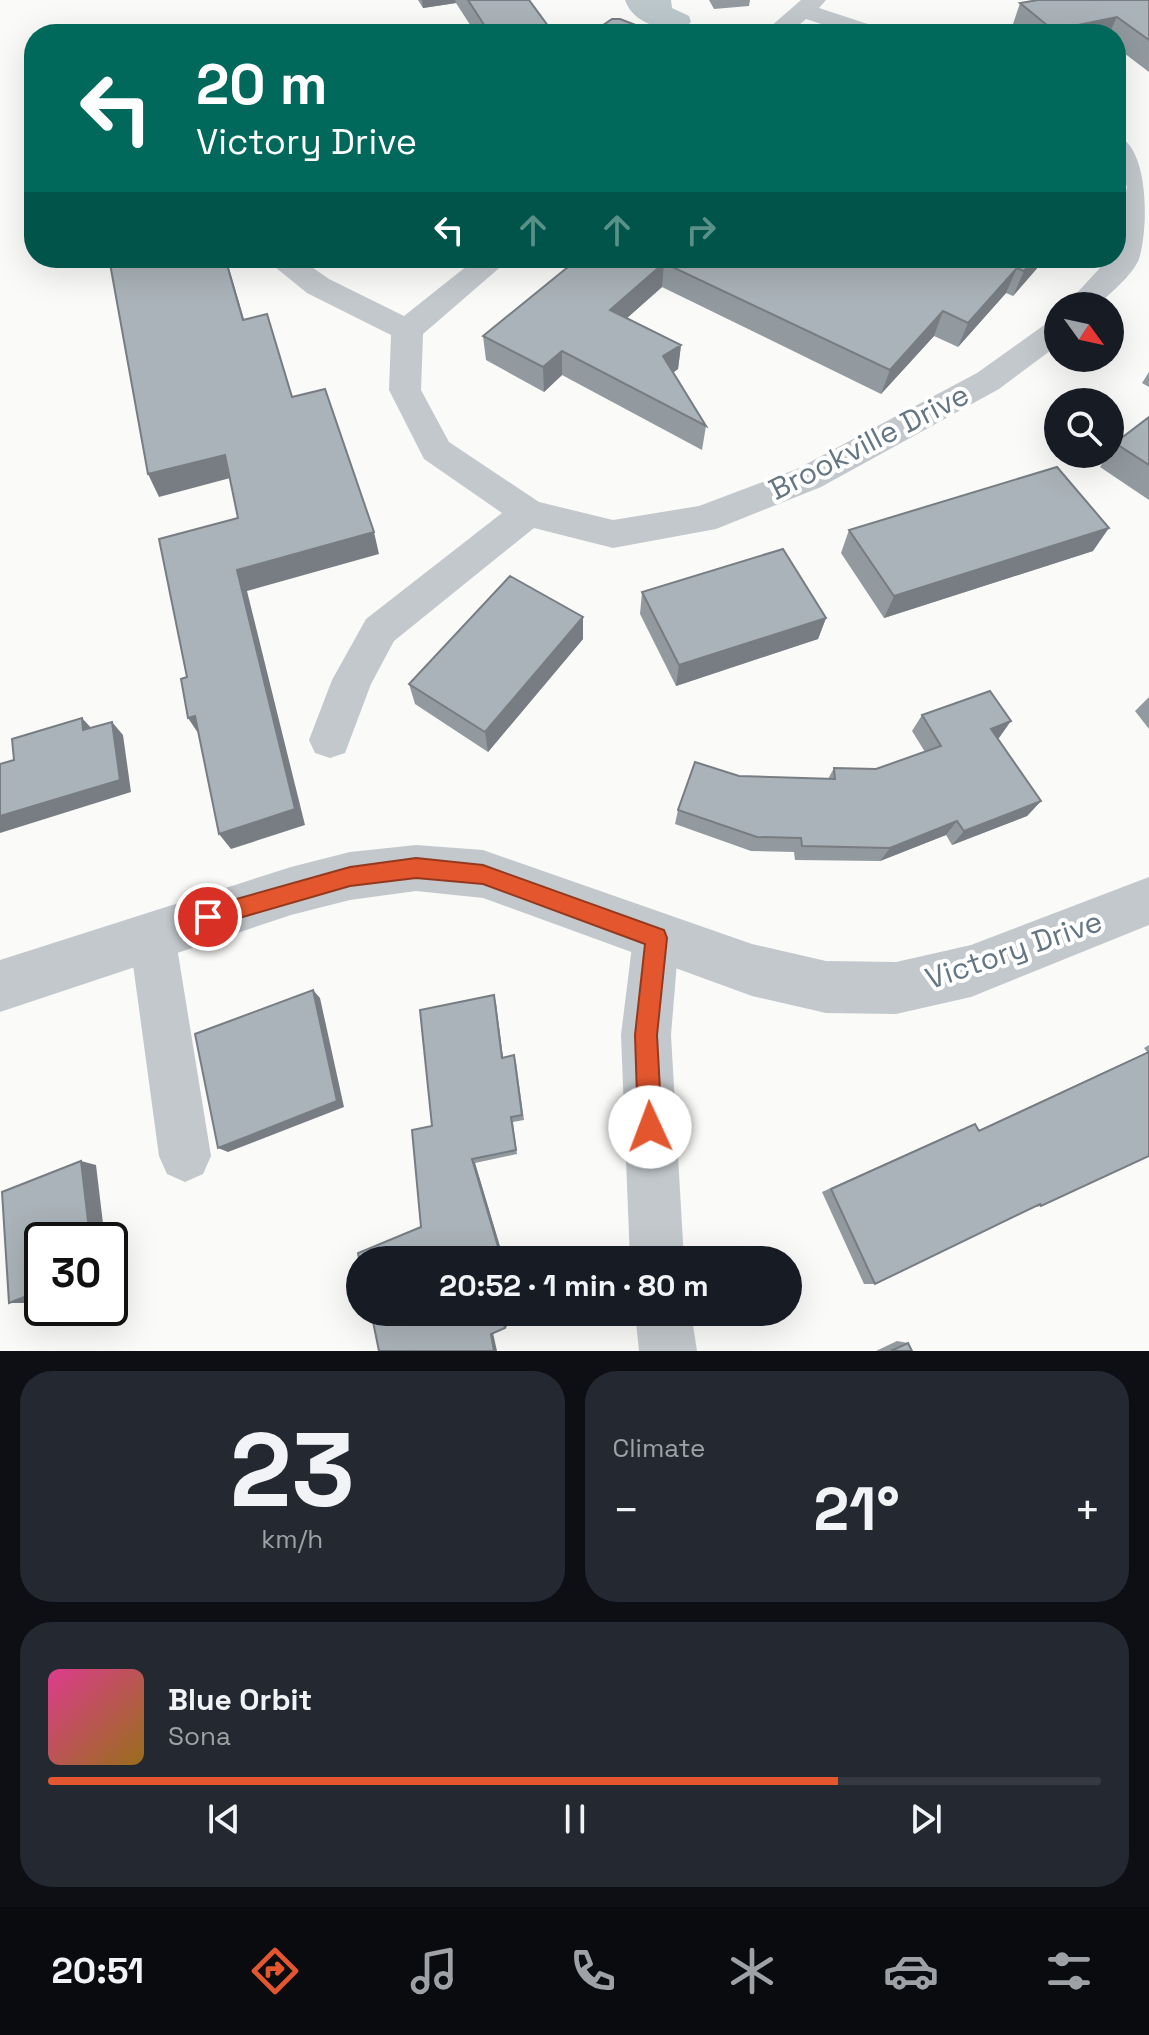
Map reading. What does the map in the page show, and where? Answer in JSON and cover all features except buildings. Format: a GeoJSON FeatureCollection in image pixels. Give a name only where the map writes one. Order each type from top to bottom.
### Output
{"type":"FeatureCollection","features":[{"type":"Feature","properties":{"kind":"street"},"geometry":{"type":"LineString","coordinates":[[786,24],[809,5],[852,24]]}},
{"type":"Feature","properties":{"kind":"street"},"geometry":{"type":"LineString","coordinates":[[1098,292],[1136,263],[1141,187],[1126,157]]}},
{"type":"Feature","properties":{"kind":"street"},"geometry":{"type":"LineString","coordinates":[[293,268],[318,286],[407,330],[484,268]]}},
{"type":"Feature","properties":{"kind":"street","name":"Brookville Drive"},"geometry":{"type":"LineString","coordinates":[[407,330],[405,390],[436,450],[528,513],[613,534],[703,519],[809,478],[988,381],[1044,340]]}},
{"type":"Feature","properties":{"kind":"street"},"geometry":{"type":"LineString","coordinates":[[330,740],[352,680],[380,630],[528,513]]}},
{"type":"Feature","properties":{"kind":"street","name":"Victory Drive"},"geometry":{"type":"LineString","coordinates":[[0,986],[291,891],[350,876],[416,868],[483,874],[752,970],[826,987],[896,988],[971,971],[1149,901]]}},
{"type":"Feature","properties":{"kind":"street"},"geometry":{"type":"LineString","coordinates":[[152,935],[185,1156]]}},
{"type":"Feature","properties":{"kind":"street"},"geometry":{"type":"LineString","coordinates":[[656,938],[646,1035],[656,1246]]}},
{"type":"Feature","properties":{"kind":"street"},"geometry":{"type":"LineString","coordinates":[[665,1326],[668,1351]]}},
{"type":"Feature","properties":{"kind":"shaded area"},"geometry":{"type":"Polygon","coordinates":[[[625,0],[671,0],[672,8],[689,16],[691,22],[649,24],[629,8],[625,0]]]}},
{"type":"Feature","properties":{"kind":"route"},"geometry":{"type":"LineString","coordinates":[[208,917],[350,876],[416,868],[483,874],[656,938],[646,1035],[650,1127]]}}]}
